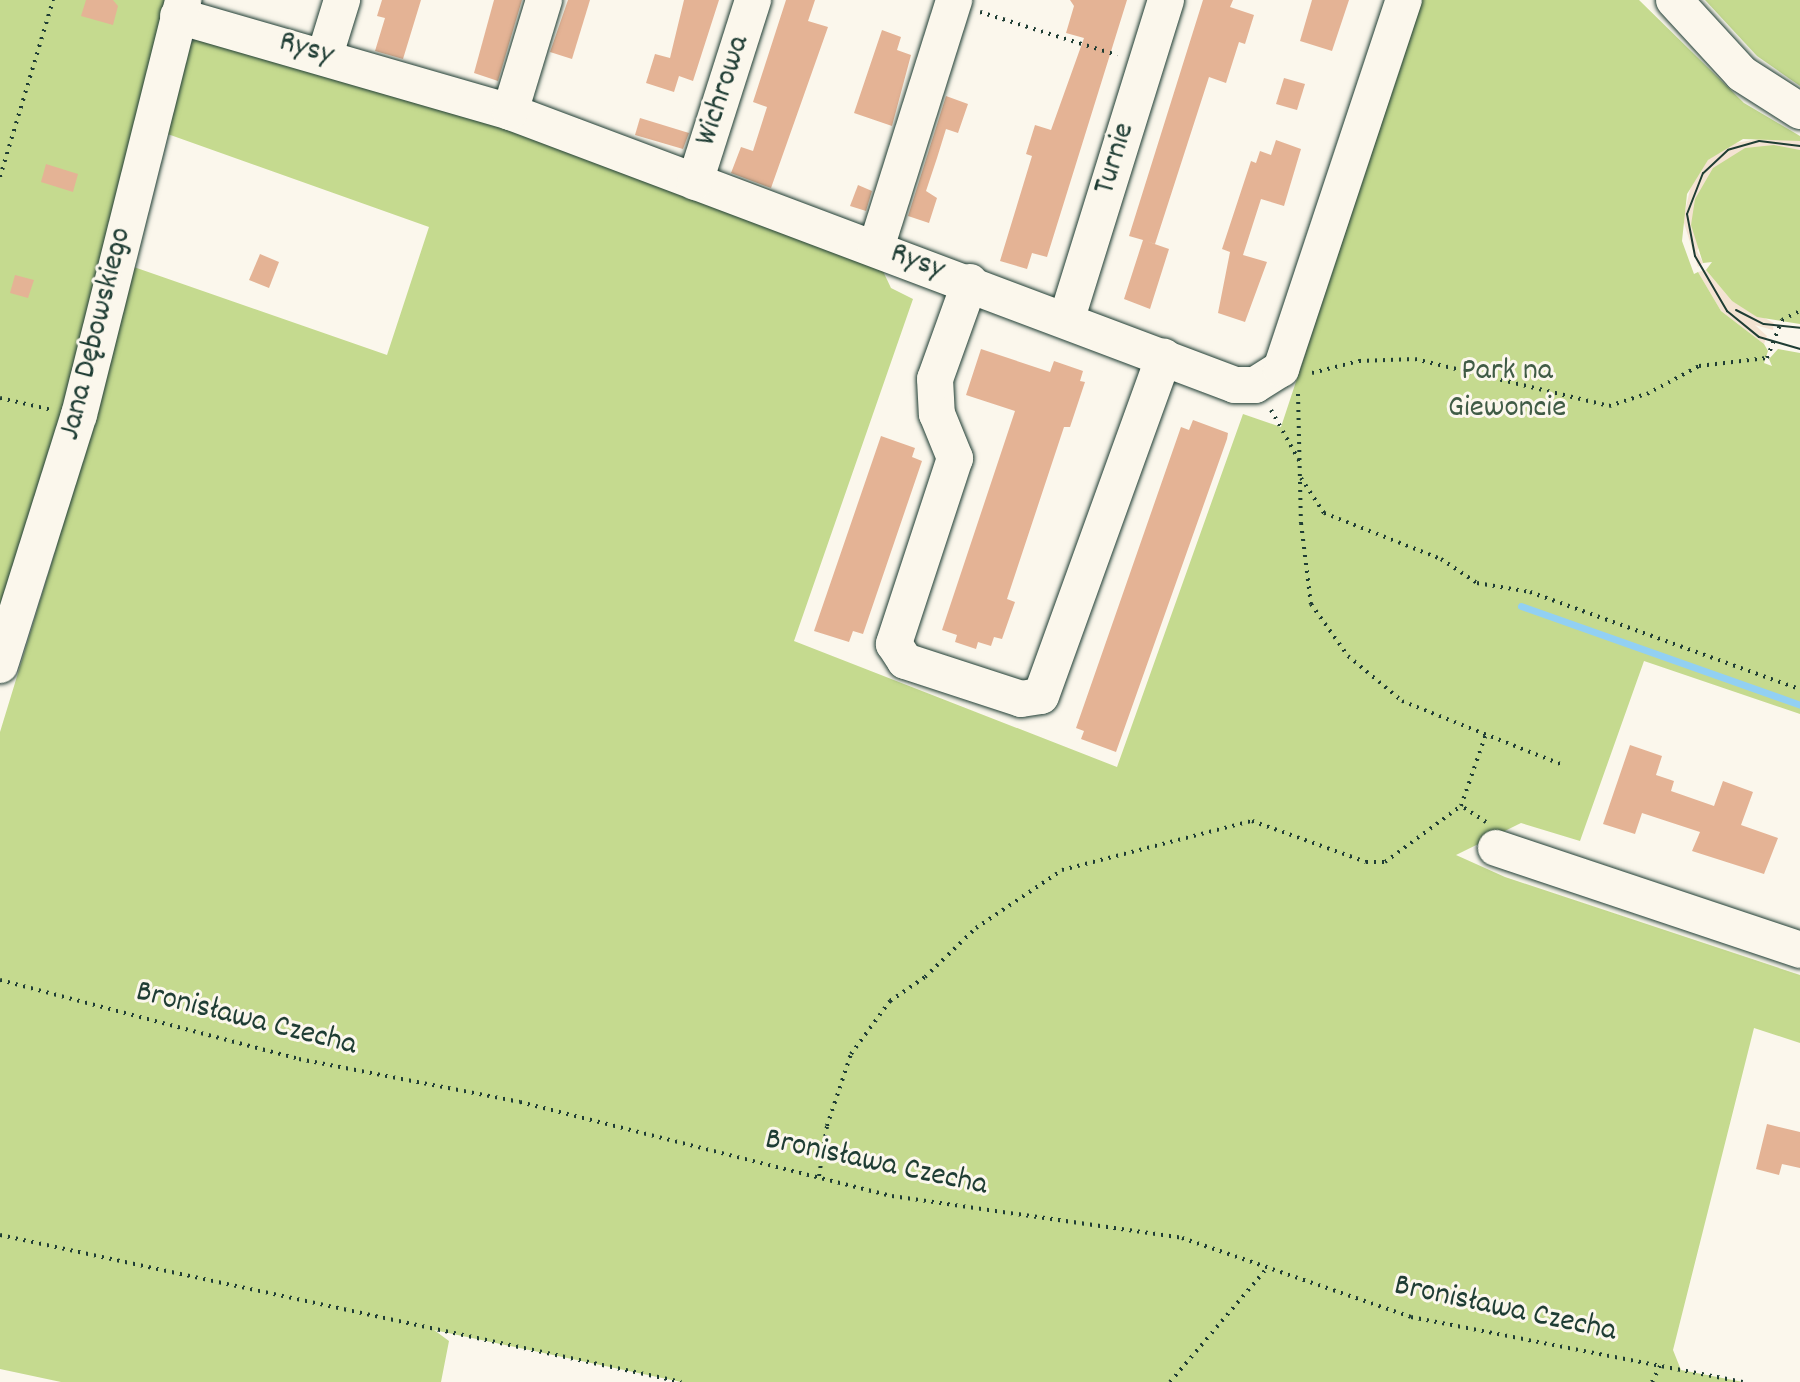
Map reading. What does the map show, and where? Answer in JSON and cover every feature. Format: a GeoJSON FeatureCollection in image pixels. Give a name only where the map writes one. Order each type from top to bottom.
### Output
{"type":"FeatureCollection","features":[{"type":"Feature","properties":{"kind":"street"},"geometry":{"type":"LineString","coordinates":[[325,55],[342,0]]}},
{"type":"Feature","properties":{"kind":"street"},"geometry":{"type":"LineString","coordinates":[[510,112],[544,0]]}},
{"type":"Feature","properties":{"kind":"street","name":"Wichrowa"},"geometry":{"type":"LineString","coordinates":[[695,182],[753,0]]}},
{"type":"Feature","properties":{"kind":"street","name":"Turnie"},"geometry":{"type":"LineString","coordinates":[[1067,318],[1166,0]]}},
{"type":"Feature","properties":{"kind":"street"},"geometry":{"type":"LineString","coordinates":[[1277,379],[1404,0]]}},
{"type":"Feature","properties":{"kind":"street"},"geometry":{"type":"LineString","coordinates":[[1674,0],[1742,74],[1800,111]]}},
{"type":"Feature","properties":{"kind":"street"},"geometry":{"type":"LineString","coordinates":[[876,248],[953,2]]}},
{"type":"Feature","properties":{"kind":"street","name":"Rysy"},"geometry":{"type":"LineString","coordinates":[[181,8],[510,112],[1067,318],[1235,385],[1277,379]]}},
{"type":"Feature","properties":{"kind":"street","name":"Jana Dębowskiego"},"geometry":{"type":"LineString","coordinates":[[0,665],[79,415],[181,8]]}},
{"type":"Feature","properties":{"kind":"street"},"geometry":{"type":"LineString","coordinates":[[970,282],[935,379],[937,414],[955,458],[894,644],[905,661],[1021,699],[1041,696],[1164,357]]}},
{"type":"Feature","properties":{"kind":"street"},"geometry":{"type":"LineString","coordinates":[[1496,848],[1800,950]]}},
{"type":"Feature","properties":{"kind":"path"},"geometry":{"type":"LineString","coordinates":[[0,177],[53,0]]}},
{"type":"Feature","properties":{"kind":"path"},"geometry":{"type":"LineString","coordinates":[[953,2],[1146,64]]}},
{"type":"Feature","properties":{"kind":"path"},"geometry":{"type":"LineString","coordinates":[[1277,379],[1359,361],[1415,359],[1609,406],[1647,394],[1699,366],[1767,358],[1782,320],[1800,311]]}},
{"type":"Feature","properties":{"kind":"path"},"geometry":{"type":"LineString","coordinates":[[1277,379],[1301,464],[1311,604],[1348,656],[1402,701],[1563,765]]}},
{"type":"Feature","properties":{"kind":"path"},"geometry":{"type":"LineString","coordinates":[[1277,379],[1301,464]]}},
{"type":"Feature","properties":{"kind":"path"},"geometry":{"type":"LineString","coordinates":[[0,398],[79,415]]}},
{"type":"Feature","properties":{"kind":"path"},"geometry":{"type":"LineString","coordinates":[[1301,478],[1324,513],[1441,559],[1477,583],[1530,592],[1800,689]]}},
{"type":"Feature","properties":{"kind":"path"},"geometry":{"type":"LineString","coordinates":[[818,1177],[827,1126],[851,1054],[890,1001],[976,928],[1062,870],[1252,821],[1366,862],[1385,862],[1461,806],[1486,734]]}},
{"type":"Feature","properties":{"kind":"path"},"geometry":{"type":"LineString","coordinates":[[1461,806],[1488,823],[1496,848]]}},
{"type":"Feature","properties":{"kind":"path","name":"Bronisława Czecha"},"geometry":{"type":"LineString","coordinates":[[0,980],[299,1059],[520,1102],[907,1198],[1182,1238],[1411,1317],[1743,1382]]}},
{"type":"Feature","properties":{"kind":"path"},"geometry":{"type":"LineString","coordinates":[[0,1235],[681,1382]]}},
{"type":"Feature","properties":{"kind":"path"},"geometry":{"type":"LineString","coordinates":[[1170,1382],[1268,1268]]}},
{"type":"Feature","properties":{"kind":"path"},"geometry":{"type":"LineString","coordinates":[[1652,1382],[1661,1366]]}},
{"type":"Feature","properties":{"kind":"shaded area"},"geometry":{"type":"Polygon","coordinates":[[[1775,136],[1800,141],[1800,150],[1745,148],[1697,251],[1703,263],[1698,267],[1683,220],[1692,181],[1708,160],[1730,144],[1775,136]]]}},
{"type":"Feature","properties":{"kind":"shaded area"},"geometry":{"type":"Polygon","coordinates":[[[1706,270],[1732,301],[1774,323],[1773,330],[1755,325],[1767,336],[1764,344],[1721,311],[1698,272],[1706,270]]]}},
{"type":"Feature","properties":{"kind":"green space"},"geometry":{"type":"Polygon","coordinates":[[[0,0],[171,0],[68,400],[0,615],[0,0]]]}},
{"type":"Feature","properties":{"kind":"green space","name":"Park na Giewoncie"},"geometry":{"type":"Polygon","coordinates":[[[1422,0],[1639,0],[1744,103],[1800,136],[1800,141],[1743,139],[1708,160],[1687,194],[1682,241],[1694,274],[1698,272],[1721,311],[1764,344],[1768,351],[1764,363],[1772,366],[1769,359],[1778,349],[1800,353],[1800,714],[1644,661],[1580,841],[1521,823],[1456,855],[1505,877],[1800,975],[1800,1043],[1754,1028],[1673,1350],[1681,1370],[1743,1382],[681,1382],[434,1330],[449,1341],[441,1382],[61,1382],[0,1369],[0,732],[55,552],[131,266],[387,355],[429,227],[162,132],[188,47],[196,37],[500,119],[881,267],[891,288],[913,299],[794,641],[1117,767],[1243,414],[1281,427],[1422,0]]]}},
{"type":"Feature","properties":{"kind":"green space"},"geometry":{"type":"Polygon","coordinates":[[[1705,0],[1800,0],[1800,86],[1757,56],[1705,0]]]}},
{"type":"Feature","properties":{"kind":"green space"},"geometry":{"type":"Polygon","coordinates":[[[1774,145],[1800,150],[1800,324],[1757,317],[1732,301],[1706,270],[1712,262],[1703,263],[1691,225],[1695,199],[1713,168],[1745,148],[1774,145]]]}},
{"type":"Feature","properties":{"kind":"building"},"geometry":{"type":"Polygon","coordinates":[[[86,0],[113,0],[118,6],[113,25],[81,16],[86,0]]]}},
{"type":"Feature","properties":{"kind":"building"},"geometry":{"type":"Polygon","coordinates":[[[382,0],[421,0],[403,59],[375,51],[385,18],[377,16],[382,0]]]}},
{"type":"Feature","properties":{"kind":"building"},"geometry":{"type":"Polygon","coordinates":[[[494,0],[522,0],[498,81],[474,73],[494,0]]]}},
{"type":"Feature","properties":{"kind":"building"},"geometry":{"type":"Polygon","coordinates":[[[568,0],[590,0],[572,59],[550,52],[568,0]]]}},
{"type":"Feature","properties":{"kind":"building"},"geometry":{"type":"Polygon","coordinates":[[[684,0],[719,0],[693,81],[679,76],[674,92],[646,83],[655,54],[670,58],[684,0]]]}},
{"type":"Feature","properties":{"kind":"building"},"geometry":{"type":"Polygon","coordinates":[[[786,0],[815,0],[808,21],[828,27],[771,188],[731,173],[741,147],[753,151],[767,107],[753,102],[786,0]]]}},
{"type":"Feature","properties":{"kind":"building"},"geometry":{"type":"Polygon","coordinates":[[[1070,0],[1127,0],[1047,257],[1032,253],[1027,269],[1000,261],[1032,156],[1026,154],[1035,125],[1051,130],[1084,38],[1066,33],[1074,6],[1070,0]]]}},
{"type":"Feature","properties":{"kind":"building"},"geometry":{"type":"Polygon","coordinates":[[[1203,0],[1233,0],[1230,7],[1254,15],[1245,44],[1239,42],[1226,83],[1209,77],[1155,244],[1146,241],[1169,249],[1150,309],[1124,299],[1143,240],[1129,236],[1203,0]]]}},
{"type":"Feature","properties":{"kind":"building"},"geometry":{"type":"Polygon","coordinates":[[[1312,0],[1349,0],[1332,51],[1300,41],[1312,0]]]}},
{"type":"Feature","properties":{"kind":"building"},"geometry":{"type":"Polygon","coordinates":[[[882,30],[901,37],[897,50],[911,55],[892,126],[854,113],[882,30]]]}},
{"type":"Feature","properties":{"kind":"building"},"geometry":{"type":"Polygon","coordinates":[[[1284,78],[1305,84],[1297,110],[1276,104],[1284,78]]]}},
{"type":"Feature","properties":{"kind":"building"},"geometry":{"type":"Polygon","coordinates":[[[946,96],[968,104],[958,133],[946,129],[926,191],[937,198],[929,223],[908,216],[946,96]]]}},
{"type":"Feature","properties":{"kind":"building"},"geometry":{"type":"Polygon","coordinates":[[[640,118],[689,133],[683,149],[635,135],[640,118]]]}},
{"type":"Feature","properties":{"kind":"building"},"geometry":{"type":"Polygon","coordinates":[[[1276,140],[1301,149],[1284,206],[1261,199],[1243,255],[1267,262],[1245,322],[1218,313],[1230,252],[1222,249],[1251,161],[1256,163],[1260,151],[1271,155],[1276,140]]]}},
{"type":"Feature","properties":{"kind":"building"},"geometry":{"type":"Polygon","coordinates":[[[46,164],[78,174],[73,192],[41,182],[46,164]]]}},
{"type":"Feature","properties":{"kind":"building"},"geometry":{"type":"Polygon","coordinates":[[[858,185],[872,191],[866,211],[850,206],[858,185]]]}},
{"type":"Feature","properties":{"kind":"building"},"geometry":{"type":"Polygon","coordinates":[[[260,254],[279,262],[269,288],[249,280],[260,254]]]}},
{"type":"Feature","properties":{"kind":"building"},"geometry":{"type":"Polygon","coordinates":[[[15,275],[34,280],[28,298],[10,293],[15,275]]]}},
{"type":"Feature","properties":{"kind":"building"},"geometry":{"type":"Polygon","coordinates":[[[981,349],[1050,372],[1054,361],[1083,371],[1080,381],[1085,382],[1070,427],[1064,427],[1007,599],[1015,602],[1002,639],[994,637],[991,646],[978,642],[976,649],[955,642],[957,635],[942,630],[1015,411],[966,395],[981,349]]]}},
{"type":"Feature","properties":{"kind":"building"},"geometry":{"type":"Polygon","coordinates":[[[1193,420],[1228,433],[1227,439],[1116,752],[1081,739],[1084,731],[1076,728],[1181,427],[1189,430],[1193,420]]]}},
{"type":"Feature","properties":{"kind":"building"},"geometry":{"type":"Polygon","coordinates":[[[881,436],[915,448],[912,457],[922,461],[863,634],[853,631],[849,642],[814,631],[881,436]]]}},
{"type":"Feature","properties":{"kind":"building"},"geometry":{"type":"Polygon","coordinates":[[[1630,745],[1662,756],[1656,775],[1674,781],[1671,791],[1714,806],[1723,781],[1753,792],[1741,825],[1778,838],[1764,874],[1692,851],[1700,832],[1642,813],[1635,834],[1603,824],[1630,745]]]}},
{"type":"Feature","properties":{"kind":"building"},"geometry":{"type":"Polygon","coordinates":[[[1767,1124],[1800,1132],[1800,1168],[1782,1164],[1779,1175],[1756,1169],[1767,1124]]]}},
{"type":"Feature","properties":{"kind":"waterway"},"geometry":{"type":"LineString","coordinates":[[1521,606],[1800,705]]}},
{"type":"Feature","properties":{"kind":"tram line"},"geometry":{"type":"LineString","coordinates":[[1800,146],[1759,141],[1728,150],[1703,173],[1687,214],[1695,256],[1727,311],[1759,337],[1800,349]]}},
{"type":"Feature","properties":{"kind":"tram line"},"geometry":{"type":"LineString","coordinates":[[1736,310],[1764,324],[1800,328]]}}]}
